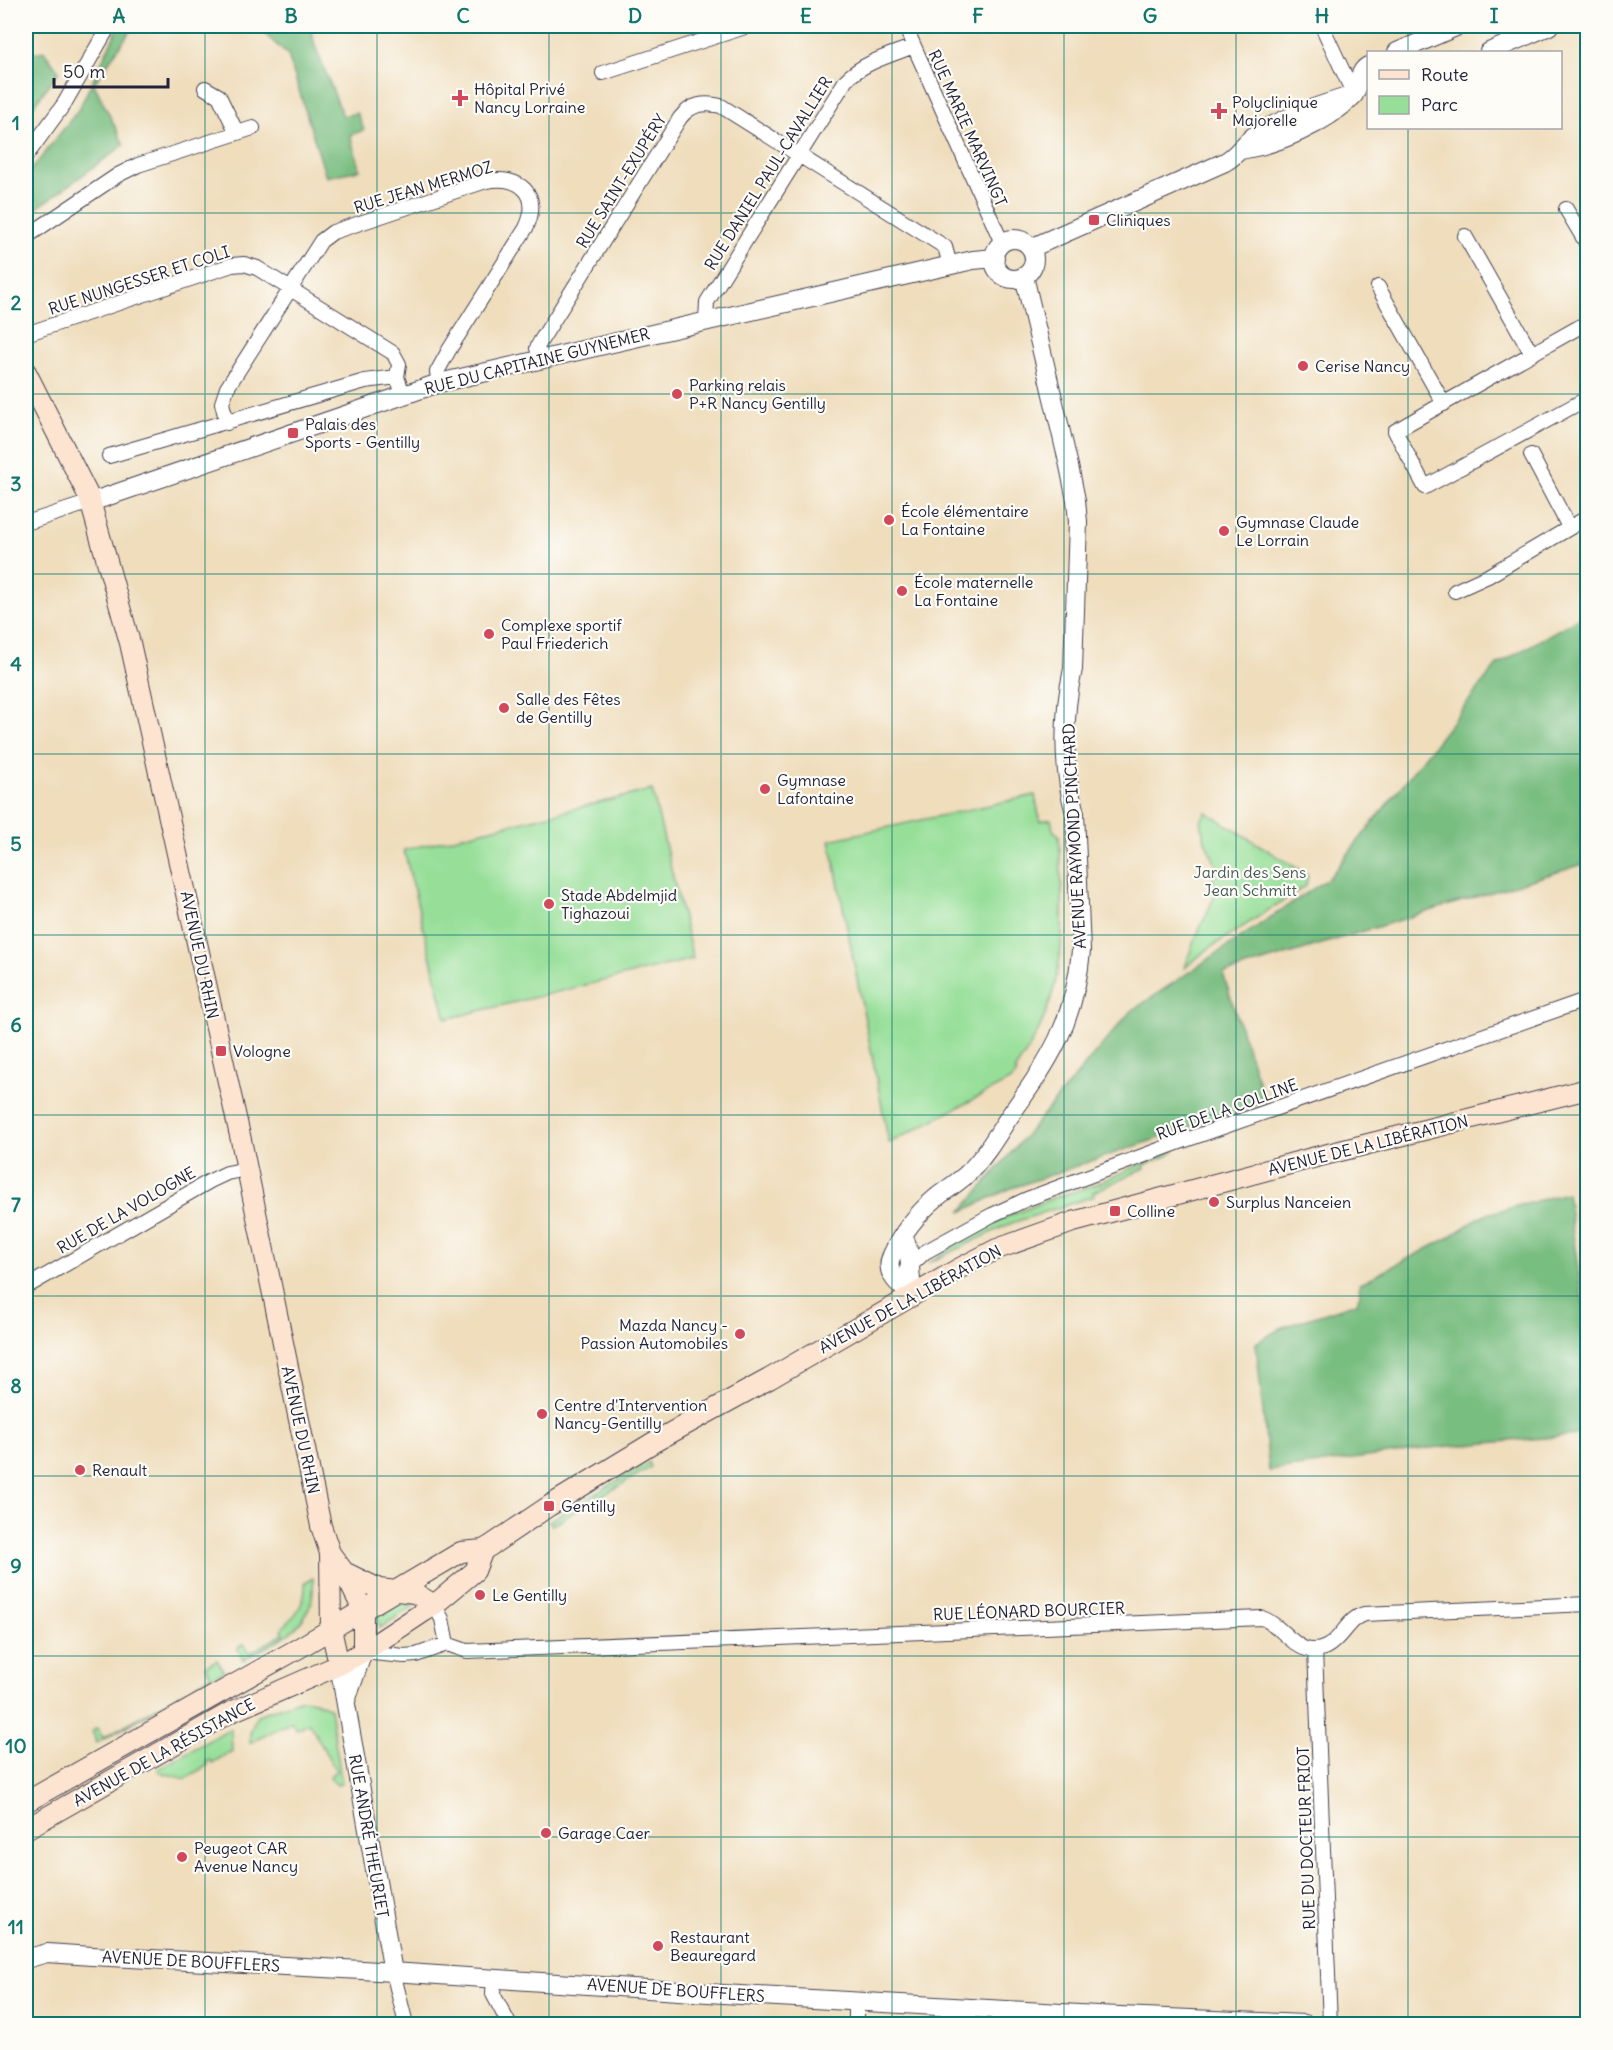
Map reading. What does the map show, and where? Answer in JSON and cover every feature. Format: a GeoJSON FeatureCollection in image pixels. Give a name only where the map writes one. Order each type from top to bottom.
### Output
{"type":"FeatureCollection","features":[{"type":"Feature","properties":{"kind":"main road","name":"AVENUE DU RHIN"},"geometry":{"type":"LineString","coordinates":[[26,372],[91,502],[130,643],[247,1169],[318,1513],[330,1552],[331,1629]]}},
{"type":"Feature","properties":{"kind":"main road","name":"AVENUE DE LA LIBÉRATION"},"geometry":{"type":"LineString","coordinates":[[331,1629],[461,1552],[483,1550],[654,1442],[769,1379],[960,1268],[998,1249],[1074,1222],[1323,1155],[1587,1089]]}},
{"type":"Feature","properties":{"kind":"main road","name":"AVENUE DE LA LIBÉRATION"},"geometry":{"type":"LineString","coordinates":[[339,1665],[363,1652],[434,1605],[475,1571],[483,1550]]}},
{"type":"Feature","properties":{"kind":"main road","name":"AVENUE DU RHIN"},"geometry":{"type":"LineString","coordinates":[[330,1552],[344,1572],[363,1610]]}},
{"type":"Feature","properties":{"kind":"main road"},"geometry":{"type":"LineString","coordinates":[[344,1572],[379,1588],[416,1593],[434,1605]]}},
{"type":"Feature","properties":{"kind":"main road"},"geometry":{"type":"LineString","coordinates":[[363,1610],[363,1652]]}},
{"type":"Feature","properties":{"kind":"main road"},"geometry":{"type":"LineString","coordinates":[[331,1629],[339,1665]]}},
{"type":"Feature","properties":{"kind":"main road","name":"AVENUE DE LA RÉSISTANCE"},"geometry":{"type":"LineString","coordinates":[[26,1802],[331,1629]]}},
{"type":"Feature","properties":{"kind":"main road","name":"AVENUE DE LA RÉSISTANCE"},"geometry":{"type":"LineString","coordinates":[[26,1829],[229,1713],[339,1665]]}},
{"type":"Feature","properties":{"kind":"street"},"geometry":{"type":"LineString","coordinates":[[26,156],[64,104],[109,26]]}},
{"type":"Feature","properties":{"kind":"street"},"geometry":{"type":"LineString","coordinates":[[603,73],[748,26]]}},
{"type":"Feature","properties":{"kind":"street","name":"RUE MARIE MARVINGT"},"geometry":{"type":"LineString","coordinates":[[905,26],[998,251]]}},
{"type":"Feature","properties":{"kind":"street"},"geometry":{"type":"LineString","coordinates":[[1322,26],[1361,99]]}},
{"type":"Feature","properties":{"kind":"street"},"geometry":{"type":"LineString","coordinates":[[1399,51],[1458,26]]}},
{"type":"Feature","properties":{"kind":"street"},"geometry":{"type":"LineString","coordinates":[[1491,51],[1549,26]]}},
{"type":"Feature","properties":{"kind":"street","name":"RUE DANIEL PAUL-CAVALLIER"},"geometry":{"type":"LineString","coordinates":[[706,321],[707,302],[846,80],[855,71],[914,46]]}},
{"type":"Feature","properties":{"kind":"street"},"geometry":{"type":"LineString","coordinates":[[1361,99],[1360,72],[1367,67]]}},
{"type":"Feature","properties":{"kind":"street"},"geometry":{"type":"LineString","coordinates":[[205,88],[219,96],[237,133]]}},
{"type":"Feature","properties":{"kind":"street"},"geometry":{"type":"LineString","coordinates":[[1031,248],[1225,162],[1257,134],[1323,104],[1361,99]]}},
{"type":"Feature","properties":{"kind":"street","name":"RUE SAINT-EXUPÉRY"},"geometry":{"type":"LineString","coordinates":[[540,360],[537,348],[540,342],[685,111],[701,104],[711,103],[721,106],[945,247],[950,266]]}},
{"type":"Feature","properties":{"kind":"street"},"geometry":{"type":"LineString","coordinates":[[26,237],[118,175],[138,165],[253,128]]}},
{"type":"Feature","properties":{"kind":"street","name":"RUE JEAN MERMOZ"},"geometry":{"type":"LineString","coordinates":[[227,423],[222,403],[227,388],[321,241],[333,232],[486,182],[502,178],[514,182],[528,194],[532,205],[531,217],[449,350],[437,372],[439,383]]}},
{"type":"Feature","properties":{"kind":"street"},"geometry":{"type":"LineString","coordinates":[[1566,209],[1587,246]]}},
{"type":"Feature","properties":{"kind":"street"},"geometry":{"type":"LineString","coordinates":[[1465,236],[1532,354]]}},
{"type":"Feature","properties":{"kind":"street"},"geometry":{"type":"LineString","coordinates":[[1014,239],[1021,240],[1031,248],[1034,265],[1024,276],[1012,279],[1003,275],[997,268],[998,251],[1014,239]]}},
{"type":"Feature","properties":{"kind":"street","name":"RUE DU CAPITAINE GUYNEMER"},"geometry":{"type":"LineString","coordinates":[[91,502],[439,383],[950,266],[998,251]]}},
{"type":"Feature","properties":{"kind":"street","name":"RUE NUNGESSER ET COLI"},"geometry":{"type":"LineString","coordinates":[[26,334],[232,265],[244,264],[257,268],[291,288],[393,353],[399,364],[397,377]]}},
{"type":"Feature","properties":{"kind":"street","name":"AVENUE RAYMOND PINCHARD"},"geometry":{"type":"LineString","coordinates":[[896,1283],[890,1267],[891,1256],[904,1236],[920,1214],[936,1198],[965,1176],[981,1158],[1048,1061],[1067,1022],[1082,951],[1075,813],[1070,793],[1066,731],[1073,669],[1078,522],[1069,466],[1024,276]]}},
{"type":"Feature","properties":{"kind":"street"},"geometry":{"type":"LineString","coordinates":[[1377,287],[1444,404]]}},
{"type":"Feature","properties":{"kind":"street"},"geometry":{"type":"LineString","coordinates":[[1587,322],[1395,431],[1425,487],[1587,398]]}},
{"type":"Feature","properties":{"kind":"street"},"geometry":{"type":"LineString","coordinates":[[109,456],[365,381],[397,377],[403,394]]}},
{"type":"Feature","properties":{"kind":"street"},"geometry":{"type":"LineString","coordinates":[[1530,455],[1569,526]]}},
{"type":"Feature","properties":{"kind":"street"},"geometry":{"type":"LineString","coordinates":[[26,524],[91,502]]}},
{"type":"Feature","properties":{"kind":"street"},"geometry":{"type":"LineString","coordinates":[[1455,591],[1488,576],[1587,516]]}},
{"type":"Feature","properties":{"kind":"street","name":"RUE DE LA COLLINE"},"geometry":{"type":"LineString","coordinates":[[896,1283],[924,1252],[1027,1199],[1180,1142],[1587,999]]}},
{"type":"Feature","properties":{"kind":"street","name":"RUE DE LA VOLOGNE"},"geometry":{"type":"LineString","coordinates":[[26,1287],[210,1181],[227,1173],[247,1169]]}},
{"type":"Feature","properties":{"kind":"street"},"geometry":{"type":"LineString","coordinates":[[904,1236],[909,1252],[912,1295]]}},
{"type":"Feature","properties":{"kind":"street"},"geometry":{"type":"LineString","coordinates":[[896,1283],[912,1295]]}},
{"type":"Feature","properties":{"kind":"street"},"geometry":{"type":"LineString","coordinates":[[1315,1650],[1332,1644],[1353,1619],[1365,1614],[1587,1604]]}},
{"type":"Feature","properties":{"kind":"street"},"geometry":{"type":"LineString","coordinates":[[363,1652],[404,1656],[447,1644],[442,1619],[434,1605]]}},
{"type":"Feature","properties":{"kind":"street","name":"RUE LÉONARD BOURCIER"},"geometry":{"type":"LineString","coordinates":[[447,1644],[467,1651],[1262,1618],[1274,1623],[1296,1645],[1315,1650]]}},
{"type":"Feature","properties":{"kind":"street","name":"RUE DU DOCTEUR FRIOT"},"geometry":{"type":"LineString","coordinates":[[1315,1650],[1330,2025]]}},
{"type":"Feature","properties":{"kind":"street","name":"RUE ANDRÉ THEURIET"},"geometry":{"type":"LineString","coordinates":[[346,1700],[363,1652]]}},
{"type":"Feature","properties":{"kind":"street","name":"RUE ANDRÉ THEURIET"},"geometry":{"type":"LineString","coordinates":[[339,1665],[393,1972]]}},
{"type":"Feature","properties":{"kind":"street","name":"AVENUE DE BOUFFLERS"},"geometry":{"type":"LineString","coordinates":[[26,1946],[32,1946],[47,1953]]}},
{"type":"Feature","properties":{"kind":"street","name":"AVENUE DE BOUFFLERS"},"geometry":{"type":"LineString","coordinates":[[26,1959],[47,1953],[494,1978],[856,2001],[998,2017],[1305,2025]]}},
{"type":"Feature","properties":{"kind":"street"},"geometry":{"type":"LineString","coordinates":[[393,1972],[406,2025]]}},
{"type":"Feature","properties":{"kind":"street"},"geometry":{"type":"LineString","coordinates":[[494,1978],[493,1994],[509,2025]]}},
{"type":"Feature","properties":{"kind":"street"},"geometry":{"type":"LineString","coordinates":[[856,2001],[856,2025]]}},
{"type":"Feature","properties":{"kind":"green space"},"geometry":{"type":"Polygon","coordinates":[[[119,26],[142,26],[130,31],[94,84],[124,145],[26,216],[26,177],[79,109],[119,26]]]}},
{"type":"Feature","properties":{"kind":"green space"},"geometry":{"type":"Polygon","coordinates":[[[260,26],[310,26],[315,46],[343,116],[357,113],[364,130],[350,135],[360,170],[326,177],[288,55],[267,36],[260,26]]]}},
{"type":"Feature","properties":{"kind":"green space"},"geometry":{"type":"Polygon","coordinates":[[[44,51],[59,71],[26,116],[26,55],[44,51]]]}},
{"type":"Feature","properties":{"kind":"green space"},"geometry":{"type":"Polygon","coordinates":[[[1587,613],[1587,863],[1223,974],[1265,1102],[1009,1189],[961,1212],[1130,1012],[1329,878],[1497,665],[1587,613]]]}},
{"type":"Feature","properties":{"kind":"green space","name":"Stade Abdelmjid Tighazoui"},"geometry":{"type":"Polygon","coordinates":[[[652,790],[693,959],[446,1019],[404,850],[652,790]]]}},
{"type":"Feature","properties":{"kind":"green space"},"geometry":{"type":"Polygon","coordinates":[[[1035,795],[1040,821],[1051,819],[1053,830],[1059,835],[1061,868],[1060,957],[1055,985],[1046,1013],[1033,1041],[1015,1070],[1017,1073],[1013,1079],[889,1143],[830,840],[1035,795]]]}},
{"type":"Feature","properties":{"kind":"green space","name":"Jardin des Sens Jean Schmitt"},"geometry":{"type":"Polygon","coordinates":[[[1206,812],[1308,875],[1306,886],[1205,951],[1185,968],[1192,946],[1217,891],[1210,889],[1217,867],[1205,841],[1201,821],[1206,812]]]}},
{"type":"Feature","properties":{"kind":"green space"},"geometry":{"type":"Polygon","coordinates":[[[1175,1149],[1170,1155],[1144,1165],[1145,1168],[1093,1192],[1094,1196],[1009,1224],[928,1263],[965,1238],[1006,1217],[1053,1198],[1092,1186],[1175,1149]]]}},
{"type":"Feature","properties":{"kind":"green space"},"geometry":{"type":"Polygon","coordinates":[[[1567,1193],[1587,1331],[1587,1434],[1430,1448],[1269,1471],[1256,1343],[1283,1327],[1357,1303],[1360,1294],[1359,1284],[1448,1238],[1483,1215],[1567,1193]]]}},
{"type":"Feature","properties":{"kind":"green space"},"geometry":{"type":"Polygon","coordinates":[[[649,1462],[651,1467],[552,1525],[549,1521],[649,1462]]]}},
{"type":"Feature","properties":{"kind":"green space"},"geometry":{"type":"Polygon","coordinates":[[[313,1578],[313,1595],[309,1609],[302,1620],[282,1638],[243,1660],[238,1650],[239,1646],[244,1644],[250,1653],[284,1634],[281,1629],[302,1603],[305,1582],[313,1578]]]}},
{"type":"Feature","properties":{"kind":"green space"},"geometry":{"type":"Polygon","coordinates":[[[403,1600],[416,1604],[380,1628],[377,1616],[403,1600]]]}},
{"type":"Feature","properties":{"kind":"green space"},"geometry":{"type":"Polygon","coordinates":[[[217,1660],[224,1671],[97,1743],[92,1731],[97,1728],[103,1738],[211,1676],[206,1666],[217,1660]]]}},
{"type":"Feature","properties":{"kind":"green space"},"geometry":{"type":"Polygon","coordinates":[[[302,1699],[315,1701],[330,1708],[342,1784],[337,1785],[330,1778],[336,1771],[309,1723],[297,1729],[291,1722],[250,1743],[250,1733],[257,1715],[302,1699]]]}},
{"type":"Feature","properties":{"kind":"green space"},"geometry":{"type":"Polygon","coordinates":[[[231,1729],[232,1751],[212,1763],[210,1760],[206,1762],[208,1765],[185,1779],[159,1772],[158,1769],[231,1729]]]}},
{"type":"Feature","properties":{"kind":"place","name":"Hôpital Privé Nancy Lorraine"},"geometry":{"type":"Point","coordinates":[460,98]}},
{"type":"Feature","properties":{"kind":"place","name":"Polyclinique Majorelle"},"geometry":{"type":"Point","coordinates":[1219,111]}},
{"type":"Feature","properties":{"kind":"place","name":"Cliniques"},"geometry":{"type":"Point","coordinates":[1094,220]}},
{"type":"Feature","properties":{"kind":"place","name":"Cerise Nancy"},"geometry":{"type":"Point","coordinates":[1303,366]}},
{"type":"Feature","properties":{"kind":"place","name":"Parking relais P+R Nancy Gentilly"},"geometry":{"type":"Point","coordinates":[677,394]}},
{"type":"Feature","properties":{"kind":"place","name":"Palais des Sports - Gentilly"},"geometry":{"type":"Point","coordinates":[293,433]}},
{"type":"Feature","properties":{"kind":"place","name":"École élémentaire La Fontaine"},"geometry":{"type":"Point","coordinates":[889,520]}},
{"type":"Feature","properties":{"kind":"place","name":"Gymnase Claude Le Lorrain"},"geometry":{"type":"Point","coordinates":[1224,531]}},
{"type":"Feature","properties":{"kind":"place","name":"École maternelle La Fontaine"},"geometry":{"type":"Point","coordinates":[902,591]}},
{"type":"Feature","properties":{"kind":"place","name":"Complexe sportif Paul Friederich"},"geometry":{"type":"Point","coordinates":[489,634]}},
{"type":"Feature","properties":{"kind":"place","name":"Salle des Fêtes de Gentilly"},"geometry":{"type":"Point","coordinates":[504,708]}},
{"type":"Feature","properties":{"kind":"place","name":"Gymnase Lafontaine"},"geometry":{"type":"Point","coordinates":[765,789]}},
{"type":"Feature","properties":{"kind":"place","name":"Stade Abdelmjid Tighazoui"},"geometry":{"type":"Point","coordinates":[549,904]}},
{"type":"Feature","properties":{"kind":"place","name":"Vologne"},"geometry":{"type":"Point","coordinates":[221,1051]}},
{"type":"Feature","properties":{"kind":"place","name":"Surplus Nanceien"},"geometry":{"type":"Point","coordinates":[1214,1202]}},
{"type":"Feature","properties":{"kind":"place","name":"Colline"},"geometry":{"type":"Point","coordinates":[1115,1211]}},
{"type":"Feature","properties":{"kind":"place","name":"Mazda Nancy - Passion Automobiles"},"geometry":{"type":"Point","coordinates":[740,1334]}},
{"type":"Feature","properties":{"kind":"place","name":"Centre d'Intervention Nancy-Gentilly"},"geometry":{"type":"Point","coordinates":[542,1414]}},
{"type":"Feature","properties":{"kind":"place","name":"Renault"},"geometry":{"type":"Point","coordinates":[80,1470]}},
{"type":"Feature","properties":{"kind":"place","name":"Gentilly"},"geometry":{"type":"Point","coordinates":[549,1506]}},
{"type":"Feature","properties":{"kind":"place","name":"Le Gentilly"},"geometry":{"type":"Point","coordinates":[480,1595]}},
{"type":"Feature","properties":{"kind":"place","name":"Garage Caer"},"geometry":{"type":"Point","coordinates":[546,1833]}},
{"type":"Feature","properties":{"kind":"place","name":"Peugeot CAR Avenue Nancy"},"geometry":{"type":"Point","coordinates":[182,1857]}},
{"type":"Feature","properties":{"kind":"place","name":"Restaurant Beauregard"},"geometry":{"type":"Point","coordinates":[658,1946]}}]}
